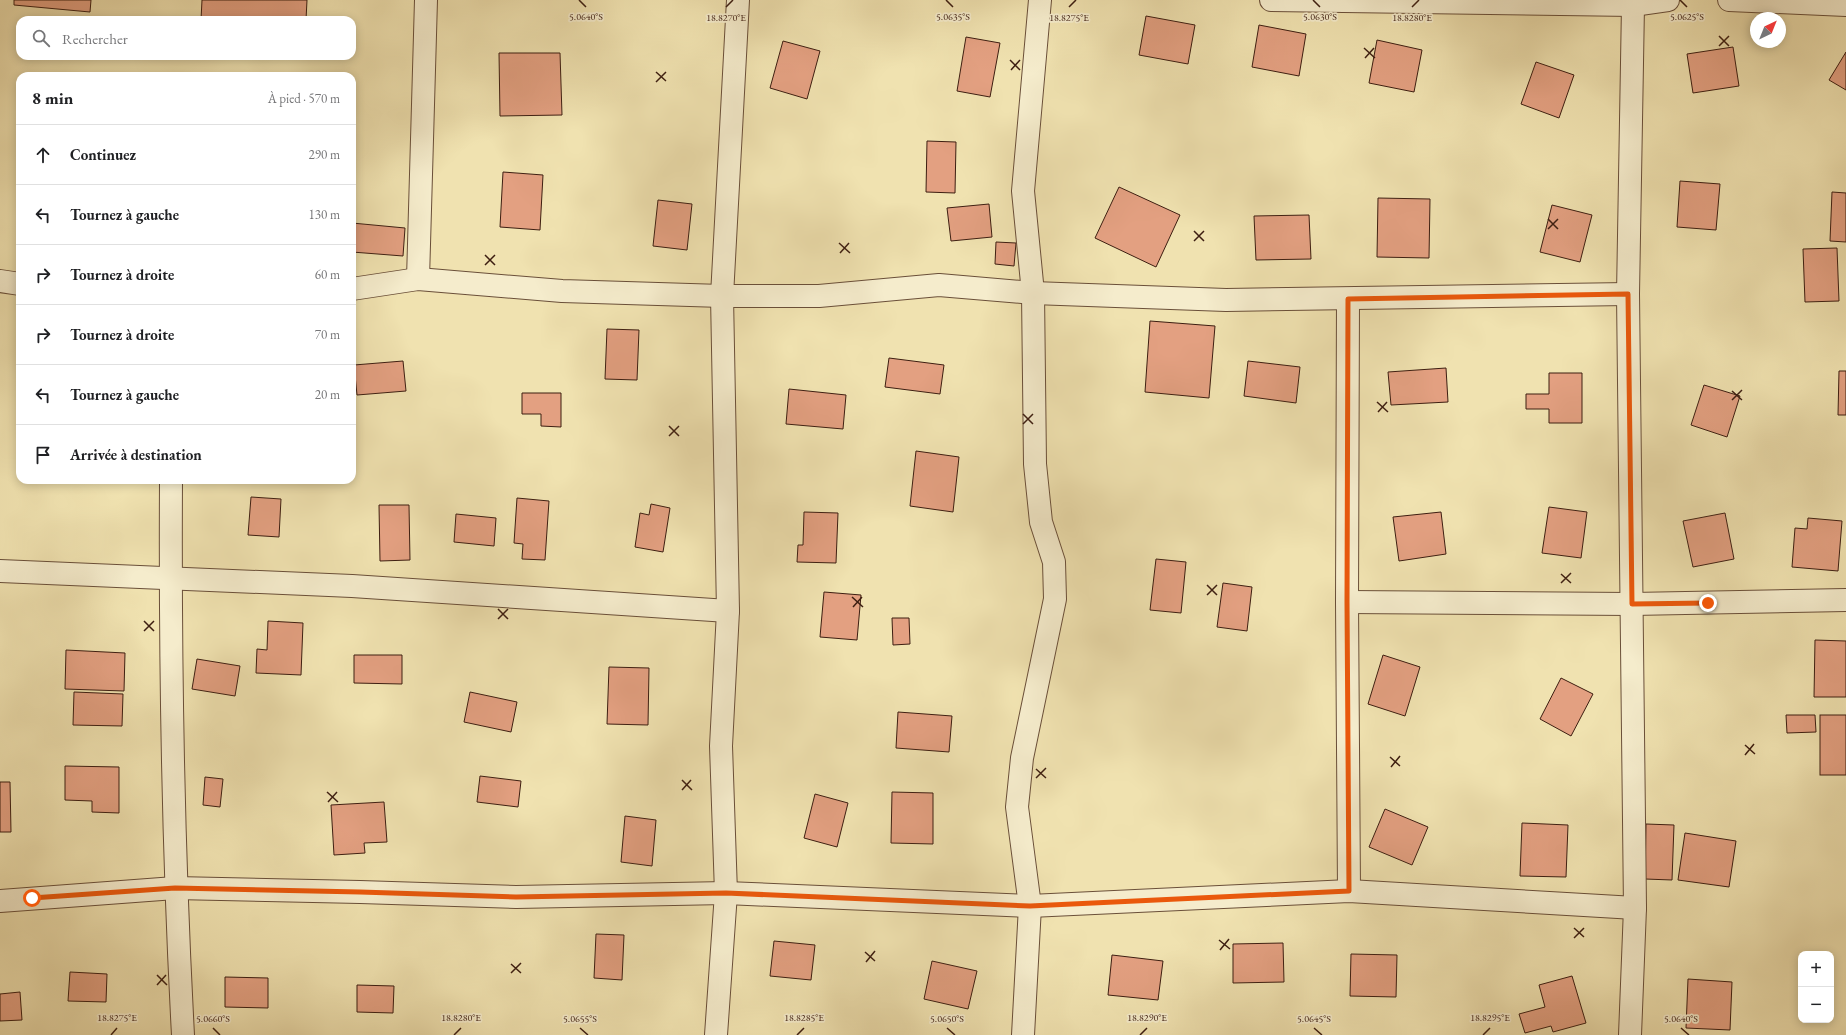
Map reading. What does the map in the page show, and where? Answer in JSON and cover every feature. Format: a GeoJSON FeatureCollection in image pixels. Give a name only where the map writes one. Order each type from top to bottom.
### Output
{"type":"FeatureCollection","features":[{"type":"Feature","properties":{"kind":"street"},"geometry":{"type":"LineString","coordinates":[[418,279],[426,0]]}},
{"type":"Feature","properties":{"kind":"street"},"geometry":{"type":"LineString","coordinates":[[716,1035],[726,893],[722,746],[728,612],[722,296],[738,0]]}},
{"type":"Feature","properties":{"kind":"street"},"geometry":{"type":"LineString","coordinates":[[1023,1035],[1030,906],[1017,808],[1022,758],[1055,599],[1054,562],[1041,522],[1035,464],[1033,293],[1023,191],[1040,0]]}},
{"type":"Feature","properties":{"kind":"street"},"geometry":{"type":"LineString","coordinates":[[1273,0],[1633,5],[1668,0]]}},
{"type":"Feature","properties":{"kind":"street"},"geometry":{"type":"LineString","coordinates":[[1729,0],[1846,5]]}},
{"type":"Feature","properties":{"kind":"street"},"geometry":{"type":"LineString","coordinates":[[1630,1035],[1636,908],[1628,294],[1633,5]]}},
{"type":"Feature","properties":{"kind":"street"},"geometry":{"type":"LineString","coordinates":[[356,289],[418,279],[562,291],[722,296],[819,296],[939,285],[1033,293],[1226,300],[1628,294]]}},
{"type":"Feature","properties":{"kind":"street"},"geometry":{"type":"LineString","coordinates":[[0,281],[16,283]]}},
{"type":"Feature","properties":{"kind":"street"},"geometry":{"type":"LineString","coordinates":[[1348,299],[1347,602],[1349,891]]}},
{"type":"Feature","properties":{"kind":"street"},"geometry":{"type":"LineString","coordinates":[[171,484],[170,579],[175,888],[183,1035]]}},
{"type":"Feature","properties":{"kind":"street"},"geometry":{"type":"LineString","coordinates":[[0,571],[352,586],[728,612]]}},
{"type":"Feature","properties":{"kind":"street"},"geometry":{"type":"LineString","coordinates":[[1347,602],[1632,604],[1846,600]]}},
{"type":"Feature","properties":{"kind":"street"},"geometry":{"type":"LineString","coordinates":[[0,901],[175,888],[516,897],[726,893],[1030,906],[1349,891],[1636,908]]}},
{"type":"Feature","properties":{"kind":"building"},"geometry":{"type":"Polygon","coordinates":[[[14,0],[91,0],[90,12],[14,5],[14,0]]]}},
{"type":"Feature","properties":{"kind":"building"},"geometry":{"type":"Polygon","coordinates":[[[202,0],[307,0],[306,16],[201,16],[202,0]]]}},
{"type":"Feature","properties":{"kind":"building"},"geometry":{"type":"Polygon","coordinates":[[[1146,16],[1195,25],[1188,64],[1139,55],[1146,16]]]}},
{"type":"Feature","properties":{"kind":"building"},"geometry":{"type":"Polygon","coordinates":[[[1259,25],[1306,34],[1299,76],[1252,67],[1259,25]]]}},
{"type":"Feature","properties":{"kind":"building"},"geometry":{"type":"Polygon","coordinates":[[[966,37],[1000,43],[990,97],[957,91],[966,37]]]}},
{"type":"Feature","properties":{"kind":"building"},"geometry":{"type":"Polygon","coordinates":[[[1377,40],[1422,50],[1414,92],[1369,83],[1377,40]]]}},
{"type":"Feature","properties":{"kind":"building"},"geometry":{"type":"Polygon","coordinates":[[[783,41],[820,51],[807,99],[770,88],[783,41]]]}},
{"type":"Feature","properties":{"kind":"building"},"geometry":{"type":"Polygon","coordinates":[[[1733,47],[1739,86],[1693,93],[1687,54],[1733,47]]]}},
{"type":"Feature","properties":{"kind":"building"},"geometry":{"type":"Polygon","coordinates":[[[1846,52],[1846,90],[1829,80],[1846,52]]]}},
{"type":"Feature","properties":{"kind":"building"},"geometry":{"type":"Polygon","coordinates":[[[499,53],[560,53],[562,115],[500,116],[499,53]]]}},
{"type":"Feature","properties":{"kind":"building"},"geometry":{"type":"Polygon","coordinates":[[[1536,62],[1574,75],[1559,118],[1521,104],[1536,62]]]}},
{"type":"Feature","properties":{"kind":"building"},"geometry":{"type":"Polygon","coordinates":[[[927,141],[956,142],[955,193],[926,192],[927,141]]]}},
{"type":"Feature","properties":{"kind":"building"},"geometry":{"type":"Polygon","coordinates":[[[503,172],[543,175],[540,230],[500,227],[503,172]]]}},
{"type":"Feature","properties":{"kind":"building"},"geometry":{"type":"Polygon","coordinates":[[[1680,181],[1720,184],[1716,230],[1677,227],[1680,181]]]}},
{"type":"Feature","properties":{"kind":"building"},"geometry":{"type":"Polygon","coordinates":[[[1119,187],[1180,215],[1156,267],[1095,238],[1119,187]]]}},
{"type":"Feature","properties":{"kind":"building"},"geometry":{"type":"Polygon","coordinates":[[[1832,192],[1846,193],[1846,242],[1830,241],[1832,192]]]}},
{"type":"Feature","properties":{"kind":"building"},"geometry":{"type":"Polygon","coordinates":[[[1378,198],[1430,199],[1429,258],[1377,257],[1378,198]]]}},
{"type":"Feature","properties":{"kind":"building"},"geometry":{"type":"Polygon","coordinates":[[[658,200],[692,204],[687,250],[653,246],[658,200]]]}},
{"type":"Feature","properties":{"kind":"building"},"geometry":{"type":"Polygon","coordinates":[[[989,204],[992,237],[951,241],[947,208],[989,204]]]}},
{"type":"Feature","properties":{"kind":"building"},"geometry":{"type":"Polygon","coordinates":[[[1552,205],[1592,215],[1580,262],[1540,252],[1552,205]]]}},
{"type":"Feature","properties":{"kind":"building"},"geometry":{"type":"Polygon","coordinates":[[[1309,215],[1311,259],[1256,260],[1254,216],[1309,215]]]}},
{"type":"Feature","properties":{"kind":"building"},"geometry":{"type":"Polygon","coordinates":[[[356,223],[405,228],[403,256],[356,252],[356,223]]]}},
{"type":"Feature","properties":{"kind":"building"},"geometry":{"type":"Polygon","coordinates":[[[996,242],[1016,243],[1014,266],[995,264],[996,242]]]}},
{"type":"Feature","properties":{"kind":"building"},"geometry":{"type":"Polygon","coordinates":[[[1837,248],[1839,301],[1805,302],[1803,249],[1837,248]]]}},
{"type":"Feature","properties":{"kind":"building"},"geometry":{"type":"Polygon","coordinates":[[[1150,321],[1215,326],[1209,398],[1145,392],[1150,321]]]}},
{"type":"Feature","properties":{"kind":"building"},"geometry":{"type":"Polygon","coordinates":[[[607,329],[639,330],[637,380],[605,379],[607,329]]]}},
{"type":"Feature","properties":{"kind":"building"},"geometry":{"type":"Polygon","coordinates":[[[889,358],[944,365],[940,394],[885,387],[889,358]]]}},
{"type":"Feature","properties":{"kind":"building"},"geometry":{"type":"Polygon","coordinates":[[[403,361],[406,391],[357,395],[356,365],[403,361]]]}},
{"type":"Feature","properties":{"kind":"building"},"geometry":{"type":"Polygon","coordinates":[[[1248,361],[1300,367],[1296,403],[1244,396],[1248,361]]]}},
{"type":"Feature","properties":{"kind":"building"},"geometry":{"type":"Polygon","coordinates":[[[1446,368],[1448,402],[1391,405],[1388,372],[1446,368]]]}},
{"type":"Feature","properties":{"kind":"building"},"geometry":{"type":"Polygon","coordinates":[[[1839,371],[1846,371],[1846,415],[1838,415],[1839,371]]]}},
{"type":"Feature","properties":{"kind":"building"},"geometry":{"type":"Polygon","coordinates":[[[1549,373],[1582,373],[1582,423],[1549,423],[1549,409],[1526,409],[1526,394],[1549,394],[1549,373]]]}},
{"type":"Feature","properties":{"kind":"building"},"geometry":{"type":"Polygon","coordinates":[[[1704,385],[1740,396],[1727,437],[1691,425],[1704,385]]]}},
{"type":"Feature","properties":{"kind":"building"},"geometry":{"type":"Polygon","coordinates":[[[789,389],[846,395],[843,429],[786,424],[789,389]]]}},
{"type":"Feature","properties":{"kind":"building"},"geometry":{"type":"Polygon","coordinates":[[[522,393],[561,393],[561,427],[541,426],[541,414],[522,414],[522,393]]]}},
{"type":"Feature","properties":{"kind":"building"},"geometry":{"type":"Polygon","coordinates":[[[916,451],[959,457],[953,512],[910,506],[916,451]]]}},
{"type":"Feature","properties":{"kind":"building"},"geometry":{"type":"Polygon","coordinates":[[[251,497],[281,499],[279,537],[248,535],[251,497]]]}},
{"type":"Feature","properties":{"kind":"building"},"geometry":{"type":"Polygon","coordinates":[[[517,498],[549,501],[545,560],[522,559],[523,544],[514,543],[517,498]]]}},
{"type":"Feature","properties":{"kind":"building"},"geometry":{"type":"Polygon","coordinates":[[[651,504],[670,508],[663,552],[635,547],[640,513],[649,515],[651,504]]]}},
{"type":"Feature","properties":{"kind":"building"},"geometry":{"type":"Polygon","coordinates":[[[379,505],[409,505],[410,560],[380,561],[379,505]]]}},
{"type":"Feature","properties":{"kind":"building"},"geometry":{"type":"Polygon","coordinates":[[[1549,507],[1587,512],[1581,558],[1542,553],[1549,507]]]}},
{"type":"Feature","properties":{"kind":"building"},"geometry":{"type":"Polygon","coordinates":[[[804,512],[838,513],[836,563],[797,562],[798,545],[803,545],[804,512]]]}},
{"type":"Feature","properties":{"kind":"building"},"geometry":{"type":"Polygon","coordinates":[[[1441,512],[1446,554],[1399,561],[1393,517],[1441,512]]]}},
{"type":"Feature","properties":{"kind":"building"},"geometry":{"type":"Polygon","coordinates":[[[1725,513],[1734,559],[1693,567],[1683,521],[1725,513]]]}},
{"type":"Feature","properties":{"kind":"building"},"geometry":{"type":"Polygon","coordinates":[[[456,514],[496,518],[494,546],[454,542],[456,514]]]}},
{"type":"Feature","properties":{"kind":"building"},"geometry":{"type":"Polygon","coordinates":[[[1808,518],[1842,521],[1838,571],[1792,567],[1795,528],[1807,529],[1808,518]]]}},
{"type":"Feature","properties":{"kind":"building"},"geometry":{"type":"Polygon","coordinates":[[[1156,559],[1186,562],[1181,613],[1150,610],[1156,559]]]}},
{"type":"Feature","properties":{"kind":"building"},"geometry":{"type":"Polygon","coordinates":[[[1223,583],[1252,587],[1247,631],[1217,627],[1223,583]]]}},
{"type":"Feature","properties":{"kind":"building"},"geometry":{"type":"Polygon","coordinates":[[[824,592],[861,595],[857,640],[820,637],[824,592]]]}},
{"type":"Feature","properties":{"kind":"building"},"geometry":{"type":"Polygon","coordinates":[[[892,618],[909,618],[910,644],[893,645],[892,618]]]}},
{"type":"Feature","properties":{"kind":"building"},"geometry":{"type":"Polygon","coordinates":[[[268,621],[303,623],[301,675],[256,673],[257,649],[267,650],[268,621]]]}},
{"type":"Feature","properties":{"kind":"building"},"geometry":{"type":"Polygon","coordinates":[[[1815,640],[1846,641],[1846,697],[1814,697],[1815,640]]]}},
{"type":"Feature","properties":{"kind":"building"},"geometry":{"type":"Polygon","coordinates":[[[66,650],[125,653],[124,691],[65,689],[66,650]]]}},
{"type":"Feature","properties":{"kind":"building"},"geometry":{"type":"Polygon","coordinates":[[[354,655],[402,655],[402,684],[354,683],[354,655]]]}},
{"type":"Feature","properties":{"kind":"building"},"geometry":{"type":"Polygon","coordinates":[[[1383,655],[1420,667],[1405,716],[1368,704],[1383,655]]]}},
{"type":"Feature","properties":{"kind":"building"},"geometry":{"type":"Polygon","coordinates":[[[197,659],[240,666],[235,696],[192,689],[197,659]]]}},
{"type":"Feature","properties":{"kind":"building"},"geometry":{"type":"Polygon","coordinates":[[[609,667],[649,668],[648,725],[607,724],[609,667]]]}},
{"type":"Feature","properties":{"kind":"building"},"geometry":{"type":"Polygon","coordinates":[[[1561,678],[1593,694],[1571,736],[1540,719],[1561,678]]]}},
{"type":"Feature","properties":{"kind":"building"},"geometry":{"type":"Polygon","coordinates":[[[74,692],[123,694],[122,726],[73,725],[74,692]]]}},
{"type":"Feature","properties":{"kind":"building"},"geometry":{"type":"Polygon","coordinates":[[[470,692],[517,702],[511,732],[464,722],[470,692]]]}},
{"type":"Feature","properties":{"kind":"building"},"geometry":{"type":"Polygon","coordinates":[[[898,712],[952,716],[949,752],[896,748],[898,712]]]}},
{"type":"Feature","properties":{"kind":"building"},"geometry":{"type":"Polygon","coordinates":[[[1786,715],[1815,715],[1816,732],[1787,733],[1786,715]]]}},
{"type":"Feature","properties":{"kind":"building"},"geometry":{"type":"Polygon","coordinates":[[[1820,715],[1846,715],[1846,775],[1820,775],[1820,715]]]}},
{"type":"Feature","properties":{"kind":"building"},"geometry":{"type":"Polygon","coordinates":[[[65,766],[119,767],[119,813],[92,812],[92,801],[65,800],[65,766]]]}},
{"type":"Feature","properties":{"kind":"building"},"geometry":{"type":"Polygon","coordinates":[[[480,776],[521,781],[518,807],[477,802],[480,776]]]}},
{"type":"Feature","properties":{"kind":"building"},"geometry":{"type":"Polygon","coordinates":[[[205,777],[223,779],[220,807],[203,805],[205,777]]]}},
{"type":"Feature","properties":{"kind":"building"},"geometry":{"type":"Polygon","coordinates":[[[0,782],[10,782],[11,832],[0,832],[0,782]]]}},
{"type":"Feature","properties":{"kind":"building"},"geometry":{"type":"Polygon","coordinates":[[[892,792],[933,793],[933,844],[891,843],[892,792]]]}},
{"type":"Feature","properties":{"kind":"building"},"geometry":{"type":"Polygon","coordinates":[[[815,794],[848,803],[837,847],[804,838],[815,794]]]}},
{"type":"Feature","properties":{"kind":"building"},"geometry":{"type":"Polygon","coordinates":[[[384,802],[387,842],[364,843],[365,853],[334,855],[331,805],[384,802]]]}},
{"type":"Feature","properties":{"kind":"building"},"geometry":{"type":"Polygon","coordinates":[[[1385,809],[1428,827],[1412,865],[1369,847],[1385,809]]]}},
{"type":"Feature","properties":{"kind":"building"},"geometry":{"type":"Polygon","coordinates":[[[625,816],[656,820],[652,866],[621,862],[625,816]]]}},
{"type":"Feature","properties":{"kind":"building"},"geometry":{"type":"Polygon","coordinates":[[[1522,823],[1568,825],[1566,877],[1520,876],[1522,823]]]}},
{"type":"Feature","properties":{"kind":"building"},"geometry":{"type":"Polygon","coordinates":[[[1646,824],[1674,825],[1672,880],[1645,879],[1646,824]]]}},
{"type":"Feature","properties":{"kind":"building"},"geometry":{"type":"Polygon","coordinates":[[[1685,833],[1736,841],[1729,887],[1678,880],[1685,833]]]}},
{"type":"Feature","properties":{"kind":"building"},"geometry":{"type":"Polygon","coordinates":[[[596,934],[624,935],[622,980],[594,978],[596,934]]]}},
{"type":"Feature","properties":{"kind":"building"},"geometry":{"type":"Polygon","coordinates":[[[774,941],[815,945],[811,980],[770,976],[774,941]]]}},
{"type":"Feature","properties":{"kind":"building"},"geometry":{"type":"Polygon","coordinates":[[[1283,943],[1284,982],[1233,983],[1233,944],[1283,943]]]}},
{"type":"Feature","properties":{"kind":"building"},"geometry":{"type":"Polygon","coordinates":[[[1351,954],[1397,955],[1396,997],[1350,996],[1351,954]]]}},
{"type":"Feature","properties":{"kind":"building"},"geometry":{"type":"Polygon","coordinates":[[[1112,955],[1163,961],[1158,1000],[1108,995],[1112,955]]]}},
{"type":"Feature","properties":{"kind":"building"},"geometry":{"type":"Polygon","coordinates":[[[932,961],[977,971],[968,1009],[924,999],[932,961]]]}},
{"type":"Feature","properties":{"kind":"building"},"geometry":{"type":"Polygon","coordinates":[[[70,972],[107,974],[106,1002],[68,1001],[70,972]]]}},
{"type":"Feature","properties":{"kind":"building"},"geometry":{"type":"Polygon","coordinates":[[[1572,976],[1586,1023],[1553,1032],[1551,1026],[1525,1033],[1519,1014],[1545,1007],[1539,985],[1572,976]]]}},
{"type":"Feature","properties":{"kind":"building"},"geometry":{"type":"Polygon","coordinates":[[[225,977],[268,978],[268,1008],[225,1007],[225,977]]]}},
{"type":"Feature","properties":{"kind":"building"},"geometry":{"type":"Polygon","coordinates":[[[1688,979],[1732,982],[1730,1030],[1686,1028],[1688,979]]]}},
{"type":"Feature","properties":{"kind":"building"},"geometry":{"type":"Polygon","coordinates":[[[357,985],[394,986],[393,1013],[357,1012],[357,985]]]}},
{"type":"Feature","properties":{"kind":"building"},"geometry":{"type":"Polygon","coordinates":[[[20,992],[22,1020],[0,1021],[0,994],[20,992]]]}},
{"type":"Feature","properties":{"kind":"route"},"geometry":{"type":"LineString","coordinates":[[32,898],[175,888],[516,897],[726,893],[1030,906],[1349,891],[1347,602],[1348,299],[1628,294],[1632,604],[1708,603]]}}]}
